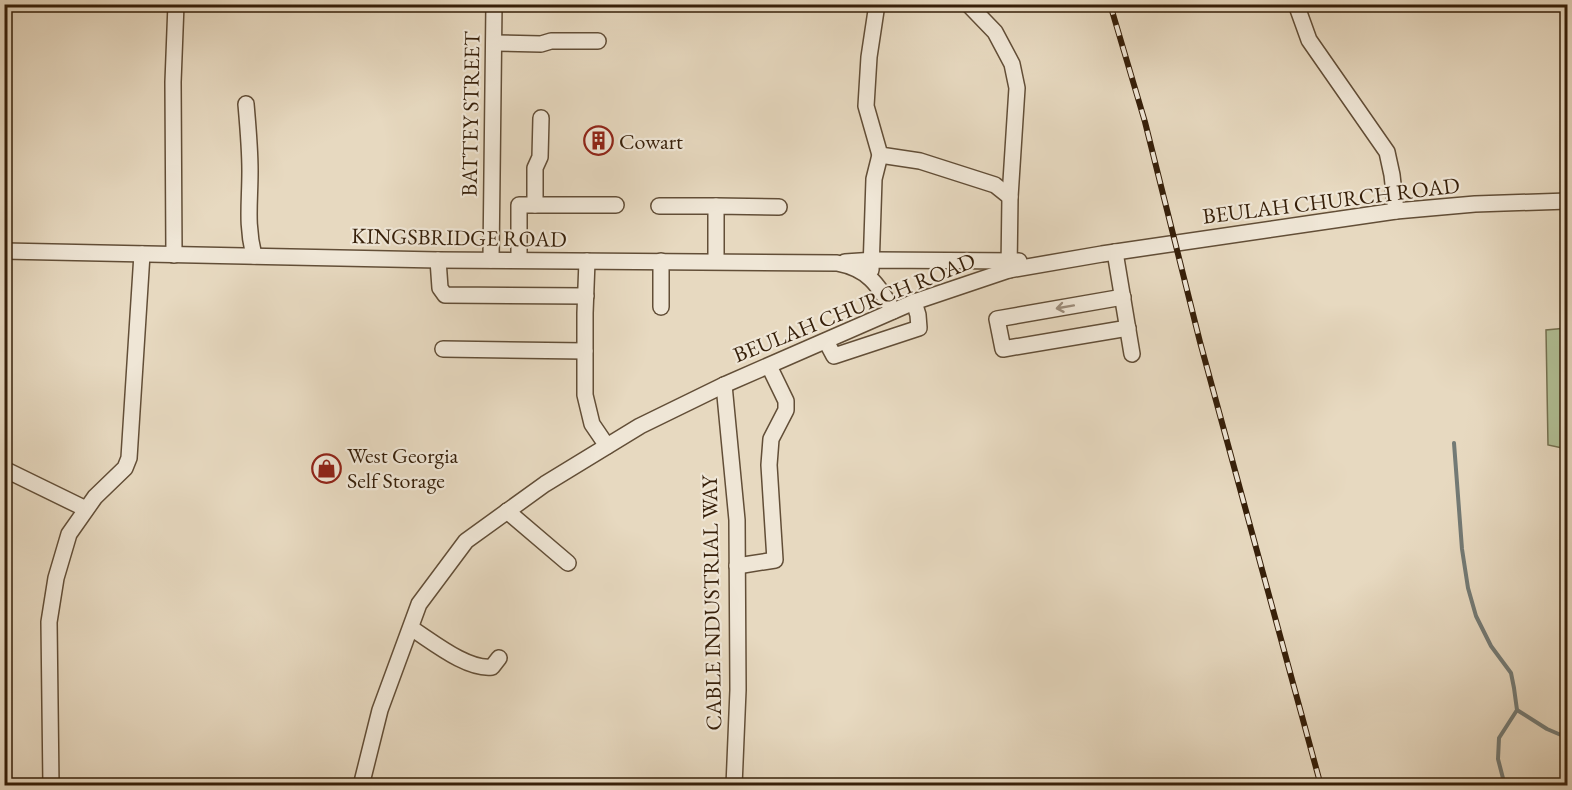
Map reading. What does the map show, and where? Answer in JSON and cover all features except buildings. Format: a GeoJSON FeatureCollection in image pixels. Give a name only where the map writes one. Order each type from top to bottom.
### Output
{"type":"FeatureCollection","features":[{"type":"Feature","properties":{"kind":"street"},"geometry":{"type":"LineString","coordinates":[[174,255],[173,82],[176,4]]}},
{"type":"Feature","properties":{"kind":"street","name":"BATTEY STREET"},"geometry":{"type":"LineString","coordinates":[[491,260],[494,4]]}},
{"type":"Feature","properties":{"kind":"street"},"geometry":{"type":"LineString","coordinates":[[871,279],[874,179],[880,155],[866,106],[869,57],[877,4]]}},
{"type":"Feature","properties":{"kind":"street"},"geometry":{"type":"LineString","coordinates":[[837,263],[870,260],[1009,265],[1010,197],[1017,88],[1012,64],[995,32],[968,4]]}},
{"type":"Feature","properties":{"kind":"street"},"geometry":{"type":"LineString","coordinates":[[1296,4],[1309,40],[1387,152],[1396,211]]}},
{"type":"Feature","properties":{"kind":"street"},"geometry":{"type":"LineString","coordinates":[[494,43],[541,44],[551,41],[598,41]]}},
{"type":"Feature","properties":{"kind":"street"},"geometry":{"type":"LineString","coordinates":[[246,104],[250,141],[248,214],[254,256]]}},
{"type":"Feature","properties":{"kind":"street"},"geometry":{"type":"LineString","coordinates":[[536,205],[535,168],[540,157],[541,118]]}},
{"type":"Feature","properties":{"kind":"street"},"geometry":{"type":"LineString","coordinates":[[880,155],[920,161],[995,184],[1010,197]]}},
{"type":"Feature","properties":{"kind":"street","name":"BEULAH CHURCH ROAD"},"geometry":{"type":"LineString","coordinates":[[361,786],[380,710],[419,604],[466,541],[544,483],[640,426],[724,385],[892,310],[1009,265],[1055,261],[1396,211],[1475,204],[1568,201]]}},
{"type":"Feature","properties":{"kind":"street"},"geometry":{"type":"LineString","coordinates":[[519,260],[519,205],[616,206]]}},
{"type":"Feature","properties":{"kind":"street"},"geometry":{"type":"LineString","coordinates":[[659,206],[779,207]]}},
{"type":"Feature","properties":{"kind":"street"},"geometry":{"type":"LineString","coordinates":[[716,206],[716,261]]}},
{"type":"Feature","properties":{"kind":"street","name":"KINGSBRIDGE ROAD"},"geometry":{"type":"LineString","coordinates":[[4,251],[438,260],[837,263],[852,266],[871,279],[881,290],[892,310]]}},
{"type":"Feature","properties":{"kind":"street"},"geometry":{"type":"LineString","coordinates":[[1115,252],[1132,354]]}},
{"type":"Feature","properties":{"kind":"street"},"geometry":{"type":"LineString","coordinates":[[51,786],[49,622],[56,579],[69,534],[95,496],[125,468],[129,458],[142,254]]}},
{"type":"Feature","properties":{"kind":"street"},"geometry":{"type":"LineString","coordinates":[[438,260],[440,288],[445,295],[586,296]]}},
{"type":"Feature","properties":{"kind":"street"},"geometry":{"type":"LineString","coordinates":[[587,261],[585,351],[587,410],[592,424],[607,446]]}},
{"type":"Feature","properties":{"kind":"street"},"geometry":{"type":"LineString","coordinates":[[661,261],[661,307]]}},
{"type":"Feature","properties":{"kind":"street"},"geometry":{"type":"LineString","coordinates":[[1123,297],[997,319],[1003,349],[1128,328]]}},
{"type":"Feature","properties":{"kind":"street"},"geometry":{"type":"LineString","coordinates":[[826,341],[834,356],[919,328],[914,302]]}},
{"type":"Feature","properties":{"kind":"street"},"geometry":{"type":"LineString","coordinates":[[443,349],[585,351]]}},
{"type":"Feature","properties":{"kind":"street"},"geometry":{"type":"LineString","coordinates":[[737,566],[775,560],[769,465],[771,439],[786,410],[786,401],[769,366]]}},
{"type":"Feature","properties":{"kind":"street","name":"CABLE INDUSTRIAL WAY"},"geometry":{"type":"LineString","coordinates":[[724,385],[736,520],[738,690],[734,786]]}},
{"type":"Feature","properties":{"kind":"street"},"geometry":{"type":"LineString","coordinates":[[4,469],[86,509]]}},
{"type":"Feature","properties":{"kind":"street"},"geometry":{"type":"LineString","coordinates":[[507,511],[568,563]]}},
{"type":"Feature","properties":{"kind":"street"},"geometry":{"type":"LineString","coordinates":[[411,628],[471,664],[485,668],[492,667],[499,658]]}},
{"type":"Feature","properties":{"kind":"green space"},"geometry":{"type":"Polygon","coordinates":[[[1568,328],[1567,449],[1548,445],[1546,330],[1568,328]]]}},
{"type":"Feature","properties":{"kind":"waterway"},"geometry":{"type":"LineString","coordinates":[[1454,443],[1462,549],[1468,588],[1476,616],[1491,646],[1511,673],[1514,688],[1517,710],[1499,738],[1498,759],[1505,786]]}},
{"type":"Feature","properties":{"kind":"waterway"},"geometry":{"type":"LineString","coordinates":[[1517,710],[1547,729],[1568,738]]}},
{"type":"Feature","properties":{"kind":"railway"},"geometry":{"type":"LineString","coordinates":[[1110,4],[1145,122],[1200,342],[1321,786]]}},
{"type":"Feature","properties":{"kind":"place","name":"Cowart"},"geometry":{"type":"Point","coordinates":[598,141]}},
{"type":"Feature","properties":{"kind":"place","name":"West Georgia Self Storage"},"geometry":{"type":"Point","coordinates":[326,468]}}]}
